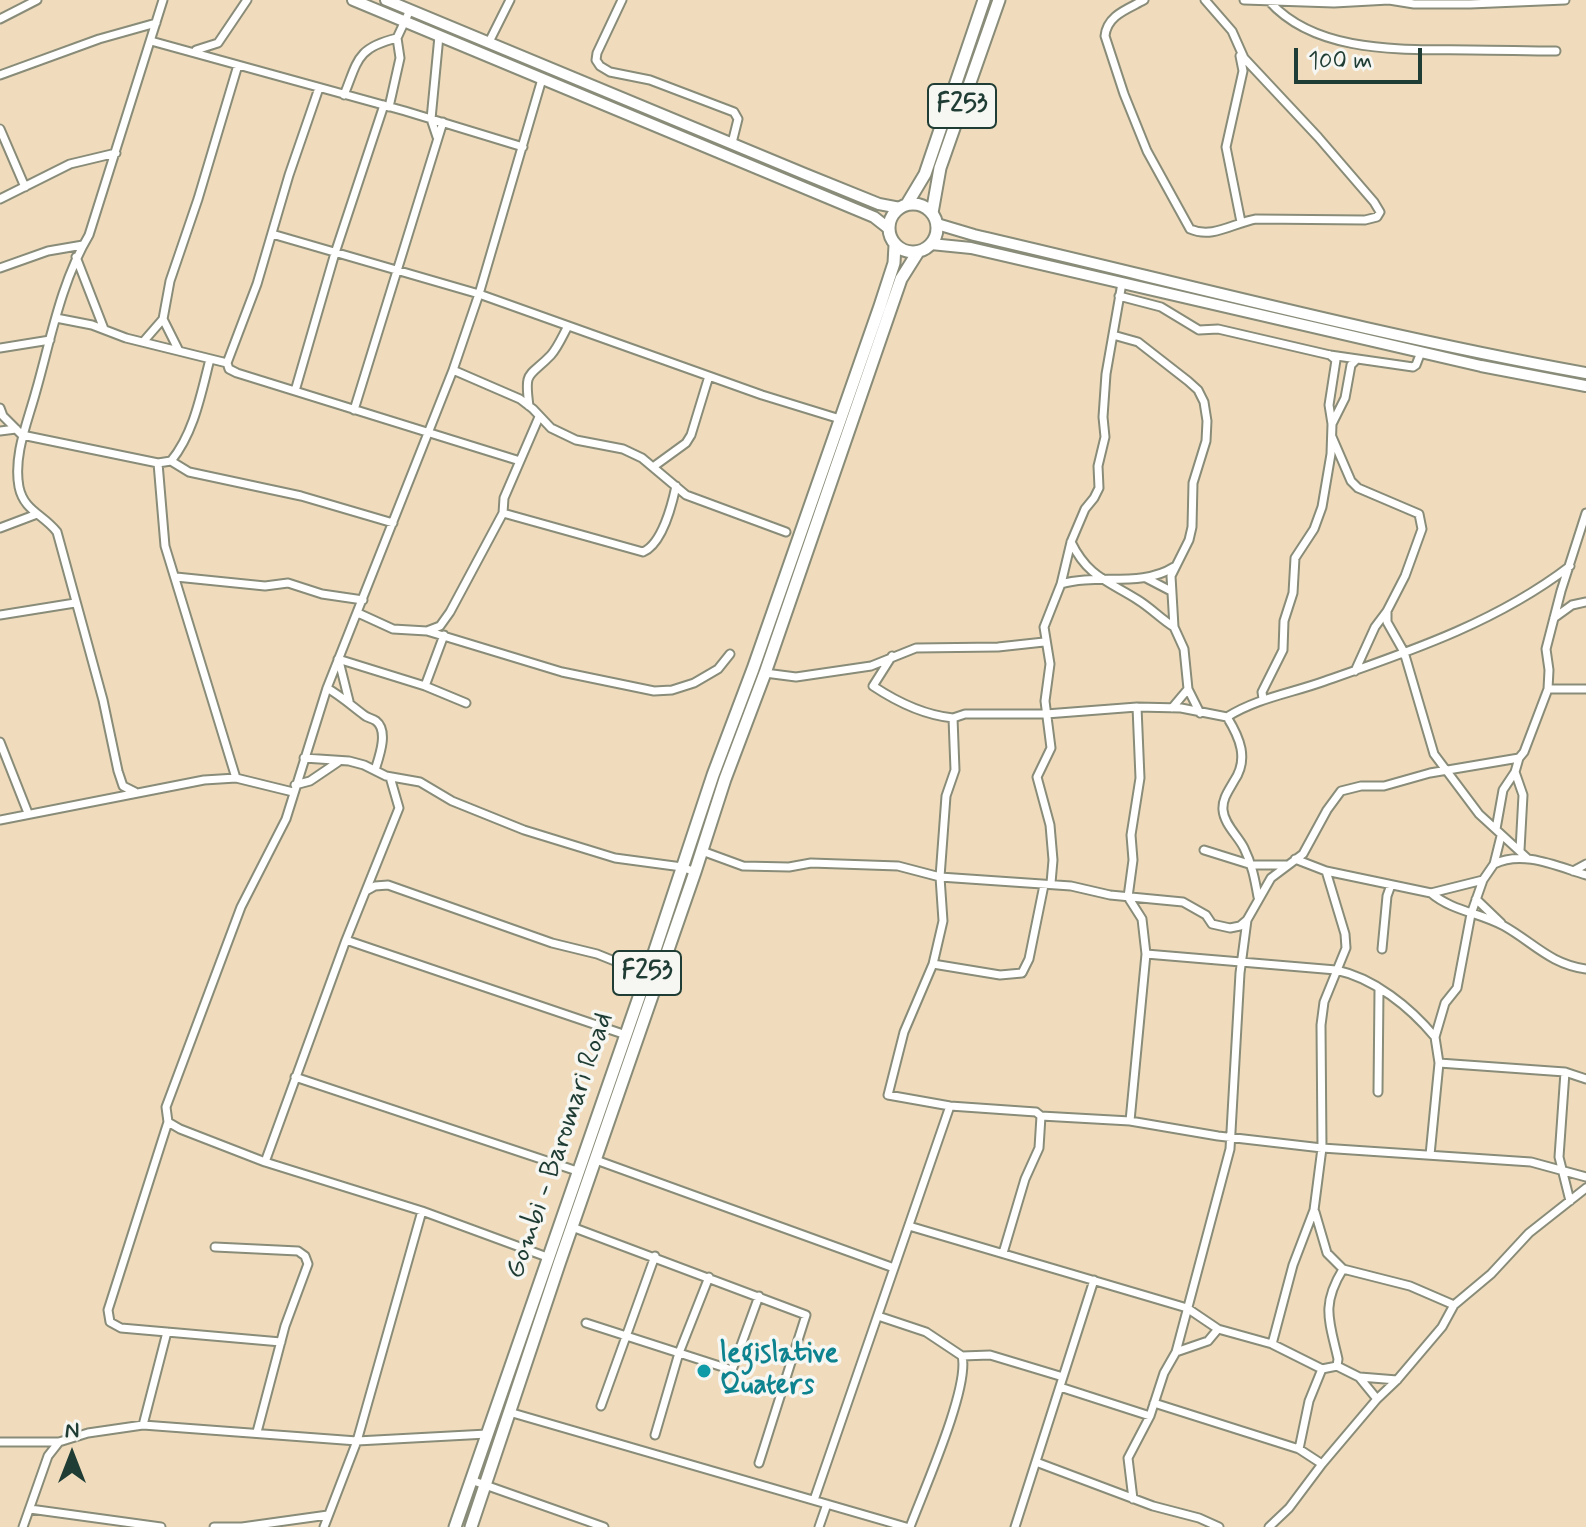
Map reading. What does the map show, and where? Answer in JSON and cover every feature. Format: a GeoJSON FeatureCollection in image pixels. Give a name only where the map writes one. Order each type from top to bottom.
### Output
{"type":"FeatureCollection","features":[{"type":"Feature","properties":{"kind":"main road"},"geometry":{"type":"LineString","coordinates":[[353,0],[874,217],[888,228],[895,245],[902,250],[918,252]]}},
{"type":"Feature","properties":{"kind":"main road"},"geometry":{"type":"LineString","coordinates":[[386,0],[879,204],[923,206],[934,219],[974,235],[1358,325],[1586,373]]}},
{"type":"Feature","properties":{"kind":"main road","name":"F253"},"geometry":{"type":"LineString","coordinates":[[888,228],[890,220],[925,174],[984,0]]}},
{"type":"Feature","properties":{"kind":"main road","name":"F253"},"geometry":{"type":"LineString","coordinates":[[846,421],[901,279],[918,252],[935,238],[940,168],[999,0]]}},
{"type":"Feature","properties":{"kind":"main road"},"geometry":{"type":"LineString","coordinates":[[931,244],[971,248],[1421,352],[1586,386]]}},
{"type":"Feature","properties":{"kind":"main road","name":"F253"},"geometry":{"type":"LineString","coordinates":[[846,421],[894,263],[895,245]]}},
{"type":"Feature","properties":{"kind":"main road","name":"Gombi - Baromari Road"},"geometry":{"type":"LineString","coordinates":[[471,1527],[725,779],[765,673],[846,421]]}},
{"type":"Feature","properties":{"kind":"main road","name":"Gombi - Baromari Road"},"geometry":{"type":"LineString","coordinates":[[455,1527],[682,867],[846,421]]}},
{"type":"Feature","properties":{"kind":"main road"},"geometry":{"type":"LineString","coordinates":[[526,1320],[539,1325]]}},
{"type":"Feature","properties":{"kind":"street"},"geometry":{"type":"LineString","coordinates":[[0,19],[37,0]]}},
{"type":"Feature","properties":{"kind":"street"},"geometry":{"type":"LineString","coordinates":[[135,792],[123,786],[118,771],[103,700],[57,532],[48,520],[28,509],[19,487],[19,432],[76,257],[89,235],[163,0]]}},
{"type":"Feature","properties":{"kind":"street"},"geometry":{"type":"LineString","coordinates":[[194,51],[218,43],[247,0]]}},
{"type":"Feature","properties":{"kind":"street"},"geometry":{"type":"LineString","coordinates":[[489,42],[510,0]]}},
{"type":"Feature","properties":{"kind":"street"},"geometry":{"type":"LineString","coordinates":[[622,0],[597,53],[596,60],[600,66],[610,72],[650,80],[734,112],[738,119],[732,143]]}},
{"type":"Feature","properties":{"kind":"street"},"geometry":{"type":"LineString","coordinates":[[1144,0],[1112,18],[1105,36],[1147,151],[1190,229],[1198,233],[1215,232],[1241,222],[1365,220],[1377,217],[1380,212],[1374,202],[1318,137],[1266,85],[1244,58],[1232,31],[1205,0]]}},
{"type":"Feature","properties":{"kind":"street"},"geometry":{"type":"LineString","coordinates":[[1244,0],[1334,3],[1389,0],[1414,4],[1565,0]]}},
{"type":"Feature","properties":{"kind":"street"},"geometry":{"type":"LineString","coordinates":[[1269,1],[1283,17],[1303,28],[1330,38],[1366,45],[1415,49],[1556,51]]}},
{"type":"Feature","properties":{"kind":"street"},"geometry":{"type":"LineString","coordinates":[[295,391],[335,253],[387,106],[400,58],[397,38],[410,10]]}},
{"type":"Feature","properties":{"kind":"street"},"geometry":{"type":"LineString","coordinates":[[0,75],[99,39],[156,23]]}},
{"type":"Feature","properties":{"kind":"street"},"geometry":{"type":"LineString","coordinates":[[438,139],[431,119],[439,36]]}},
{"type":"Feature","properties":{"kind":"street"},"geometry":{"type":"LineString","coordinates":[[344,95],[355,61],[368,48],[397,38]]}},
{"type":"Feature","properties":{"kind":"street"},"geometry":{"type":"LineString","coordinates":[[151,41],[523,147]]}},
{"type":"Feature","properties":{"kind":"street"},"geometry":{"type":"LineString","coordinates":[[218,43],[222,60]]}},
{"type":"Feature","properties":{"kind":"street"},"geometry":{"type":"LineString","coordinates":[[1238,45],[1243,71],[1226,147],[1241,222]]}},
{"type":"Feature","properties":{"kind":"street"},"geometry":{"type":"LineString","coordinates":[[143,342],[163,319],[170,281],[238,65]]}},
{"type":"Feature","properties":{"kind":"street"},"geometry":{"type":"LineString","coordinates":[[281,1342],[121,1328],[110,1322],[108,1310],[168,1122],[166,1107],[241,907],[286,819],[327,688],[453,370],[479,294],[542,79]]}},
{"type":"Feature","properties":{"kind":"street"},"geometry":{"type":"LineString","coordinates":[[319,88],[257,284],[227,363],[229,369],[520,461]]}},
{"type":"Feature","properties":{"kind":"street"},"geometry":{"type":"LineString","coordinates":[[354,410],[443,122]]}},
{"type":"Feature","properties":{"kind":"street"},"geometry":{"type":"LineString","coordinates":[[0,129],[25,187]]}},
{"type":"Feature","properties":{"kind":"street"},"geometry":{"type":"LineString","coordinates":[[0,199],[70,164],[116,153]]}},
{"type":"Feature","properties":{"kind":"street"},"geometry":{"type":"LineString","coordinates":[[272,234],[479,294],[846,421]]}},
{"type":"Feature","properties":{"kind":"street"},"geometry":{"type":"LineString","coordinates":[[0,268],[48,251],[83,245]]}},
{"type":"Feature","properties":{"kind":"street"},"geometry":{"type":"LineString","coordinates":[[76,257],[104,329]]}},
{"type":"Feature","properties":{"kind":"street"},"geometry":{"type":"LineString","coordinates":[[933,964],[1000,975],[1022,973],[1029,959],[1053,860],[1050,825],[1037,777],[1051,748],[1045,687],[1050,664],[1044,642],[1044,627],[1061,584],[1071,542],[1085,509],[1099,488],[1098,466],[1105,437],[1106,374],[1122,283]]}},
{"type":"Feature","properties":{"kind":"street"},"geometry":{"type":"LineString","coordinates":[[1119,296],[1161,307],[1199,330],[1218,329],[1356,360],[1413,367],[1421,352]]}},
{"type":"Feature","properties":{"kind":"street"},"geometry":{"type":"LineString","coordinates":[[56,318],[227,363]]}},
{"type":"Feature","properties":{"kind":"street"},"geometry":{"type":"LineString","coordinates":[[163,319],[179,351]]}},
{"type":"Feature","properties":{"kind":"street"},"geometry":{"type":"LineString","coordinates":[[529,406],[526,385],[530,372],[552,354],[568,326]]}},
{"type":"Feature","properties":{"kind":"street"},"geometry":{"type":"LineString","coordinates":[[1113,335],[1138,342],[1198,390],[1204,402],[1206,441],[1193,483],[1192,527],[1171,576],[1174,627],[1184,649],[1188,689],[1200,713]]}},
{"type":"Feature","properties":{"kind":"street"},"geometry":{"type":"LineString","coordinates":[[0,348],[50,340]]}},
{"type":"Feature","properties":{"kind":"street"},"geometry":{"type":"LineString","coordinates":[[1263,699],[1262,692],[1283,650],[1284,621],[1293,593],[1295,558],[1314,529],[1322,507],[1332,437],[1329,405],[1336,367],[1336,360],[1330,355]]}},
{"type":"Feature","properties":{"kind":"street"},"geometry":{"type":"LineString","coordinates":[[171,461],[195,416],[210,359]]}},
{"type":"Feature","properties":{"kind":"street"},"geometry":{"type":"LineString","coordinates":[[1332,424],[1345,398],[1351,365],[1356,360]]}},
{"type":"Feature","properties":{"kind":"street"},"geometry":{"type":"LineString","coordinates":[[453,370],[529,406],[551,428],[576,440],[623,449],[642,458],[686,495],[786,532]]}},
{"type":"Feature","properties":{"kind":"street"},"geometry":{"type":"LineString","coordinates":[[653,467],[686,443],[691,435],[709,376]]}},
{"type":"Feature","properties":{"kind":"street"},"geometry":{"type":"LineString","coordinates":[[0,408],[3,416],[19,432]]}},
{"type":"Feature","properties":{"kind":"street"},"geometry":{"type":"LineString","coordinates":[[427,631],[440,626],[459,597],[503,513],[504,498],[539,417]]}},
{"type":"Feature","properties":{"kind":"street"},"geometry":{"type":"LineString","coordinates":[[0,431],[19,432],[158,463],[171,461],[189,472],[301,496],[393,523]]}},
{"type":"Feature","properties":{"kind":"street"},"geometry":{"type":"LineString","coordinates":[[1332,437],[1351,481],[1358,488],[1419,514],[1422,522],[1405,576],[1375,627],[1355,671]]}},
{"type":"Feature","properties":{"kind":"street"},"geometry":{"type":"LineString","coordinates":[[158,463],[165,546],[236,778]]}},
{"type":"Feature","properties":{"kind":"street"},"geometry":{"type":"LineString","coordinates":[[503,513],[643,552],[651,549],[660,531],[676,486]]}},
{"type":"Feature","properties":{"kind":"street"},"geometry":{"type":"LineString","coordinates":[[1430,1155],[1439,1063],[1435,1037],[1445,1003],[1457,988],[1476,899],[1483,880],[1494,864],[1503,790],[1524,752],[1548,689],[1546,649],[1586,513]]}},
{"type":"Feature","properties":{"kind":"street"},"geometry":{"type":"LineString","coordinates":[[0,528],[37,514]]}},
{"type":"Feature","properties":{"kind":"street"},"geometry":{"type":"LineString","coordinates":[[1071,542],[1085,567],[1098,578],[1138,600],[1174,627]]}},
{"type":"Feature","properties":{"kind":"street"},"geometry":{"type":"LineString","coordinates":[[1061,584],[1098,578],[1146,578],[1176,566]]}},
{"type":"Feature","properties":{"kind":"street"},"geometry":{"type":"LineString","coordinates":[[892,656],[873,686],[939,717],[1046,714],[1137,707],[1172,708],[1227,717],[1243,706],[1291,693],[1455,634],[1545,586],[1570,566]]}},
{"type":"Feature","properties":{"kind":"street"},"geometry":{"type":"LineString","coordinates":[[176,577],[265,586],[288,583],[322,594],[363,600]]}},
{"type":"Feature","properties":{"kind":"street"},"geometry":{"type":"LineString","coordinates":[[1146,578],[1171,591]]}},
{"type":"Feature","properties":{"kind":"street"},"geometry":{"type":"LineString","coordinates":[[1545,586],[1564,582]]}},
{"type":"Feature","properties":{"kind":"street"},"geometry":{"type":"LineString","coordinates":[[1554,618],[1572,605],[1586,602]]}},
{"type":"Feature","properties":{"kind":"street"},"geometry":{"type":"LineString","coordinates":[[0,615],[75,603]]}},
{"type":"Feature","properties":{"kind":"street"},"geometry":{"type":"LineString","coordinates":[[1387,611],[1387,622],[1404,652],[1434,754],[1479,814],[1527,858]]}},
{"type":"Feature","properties":{"kind":"street"},"geometry":{"type":"LineString","coordinates":[[358,613],[393,629],[427,631],[562,672],[654,691],[672,690],[694,683],[718,669],[730,654]]}},
{"type":"Feature","properties":{"kind":"street"},"geometry":{"type":"LineString","coordinates":[[425,686],[445,637],[440,626]]}},
{"type":"Feature","properties":{"kind":"street"},"geometry":{"type":"LineString","coordinates":[[765,673],[796,677],[871,666],[916,648],[998,647],[1044,642]]}},
{"type":"Feature","properties":{"kind":"street"},"geometry":{"type":"LineString","coordinates":[[338,659],[425,686],[466,703]]}},
{"type":"Feature","properties":{"kind":"street"},"geometry":{"type":"LineString","coordinates":[[338,659],[349,701]]}},
{"type":"Feature","properties":{"kind":"street"},"geometry":{"type":"LineString","coordinates":[[327,688],[375,720],[382,729],[382,744],[375,770]]}},
{"type":"Feature","properties":{"kind":"street"},"geometry":{"type":"LineString","coordinates":[[1172,708],[1188,689]]}},
{"type":"Feature","properties":{"kind":"street"},"geometry":{"type":"LineString","coordinates":[[1548,689],[1586,689]]}},
{"type":"Feature","properties":{"kind":"street"},"geometry":{"type":"LineString","coordinates":[[1130,1121],[1146,954],[1142,919],[1128,897],[1133,860],[1131,835],[1140,778],[1137,707]]}},
{"type":"Feature","properties":{"kind":"street"},"geometry":{"type":"LineString","coordinates":[[1227,717],[1238,735],[1243,763],[1226,794],[1224,816],[1252,865],[1258,897]]}},
{"type":"Feature","properties":{"kind":"street"},"geometry":{"type":"LineString","coordinates":[[953,718],[955,770],[946,796],[940,877],[943,921],[933,964],[904,1032],[888,1095],[950,1106],[1036,1112],[1041,1116],[1130,1121],[1322,1148],[1531,1162],[1586,1177]]}},
{"type":"Feature","properties":{"kind":"street"},"geometry":{"type":"LineString","coordinates":[[0,742],[28,813]]}},
{"type":"Feature","properties":{"kind":"street"},"geometry":{"type":"LineString","coordinates":[[304,758],[349,761],[390,777],[420,782],[452,801],[524,830],[615,858],[682,867],[695,872]]}},
{"type":"Feature","properties":{"kind":"street"},"geometry":{"type":"LineString","coordinates":[[1133,1499],[1128,1458],[1150,1416],[1164,1373],[1176,1352],[1230,1149],[1240,973],[1247,920],[1258,897],[1271,878],[1303,854],[1341,791],[1361,786],[1384,786],[1519,758]]}},
{"type":"Feature","properties":{"kind":"street"},"geometry":{"type":"LineString","coordinates":[[0,820],[204,780],[236,778],[294,788],[340,761]]}},
{"type":"Feature","properties":{"kind":"street"},"geometry":{"type":"LineString","coordinates":[[1515,772],[1523,795],[1520,850]]}},
{"type":"Feature","properties":{"kind":"street"},"geometry":{"type":"LineString","coordinates":[[265,1162],[346,940],[399,808],[390,777]]}},
{"type":"Feature","properties":{"kind":"street"},"geometry":{"type":"LineString","coordinates":[[1204,850],[1252,865],[1286,865]]}},
{"type":"Feature","properties":{"kind":"street"},"geometry":{"type":"LineString","coordinates":[[702,851],[743,866],[789,867],[811,863],[898,866],[940,877],[1048,884],[1110,895],[1183,902],[1218,926],[1240,926],[1247,920]]}},
{"type":"Feature","properties":{"kind":"street"},"geometry":{"type":"LineString","coordinates":[[1494,864],[1506,858],[1527,858],[1586,875]]}},
{"type":"Feature","properties":{"kind":"street"},"geometry":{"type":"LineString","coordinates":[[1295,859],[1326,871],[1431,893],[1483,880]]}},
{"type":"Feature","properties":{"kind":"street"},"geometry":{"type":"LineString","coordinates":[[1573,871],[1586,864]]}},
{"type":"Feature","properties":{"kind":"street"},"geometry":{"type":"LineString","coordinates":[[1272,1344],[1293,1265],[1314,1210],[1322,1148],[1321,1025],[1324,1002],[1346,948],[1345,934],[1326,871]]}},
{"type":"Feature","properties":{"kind":"street"},"geometry":{"type":"LineString","coordinates":[[366,891],[375,886],[388,885],[552,943],[597,954],[647,974]]}},
{"type":"Feature","properties":{"kind":"street"},"geometry":{"type":"LineString","coordinates":[[1382,949],[1387,896],[1391,885]]}},
{"type":"Feature","properties":{"kind":"street"},"geometry":{"type":"LineString","coordinates":[[1431,893],[1471,914],[1502,925]]}},
{"type":"Feature","properties":{"kind":"street"},"geometry":{"type":"LineString","coordinates":[[1476,899],[1502,925],[1564,966],[1586,969]]}},
{"type":"Feature","properties":{"kind":"street"},"geometry":{"type":"LineString","coordinates":[[346,940],[626,1035]]}},
{"type":"Feature","properties":{"kind":"street"},"geometry":{"type":"LineString","coordinates":[[1146,954],[1355,974],[1413,1011],[1435,1037]]}},
{"type":"Feature","properties":{"kind":"street"},"geometry":{"type":"LineString","coordinates":[[1378,1092],[1379,990]]}},
{"type":"Feature","properties":{"kind":"street"},"geometry":{"type":"LineString","coordinates":[[1439,1063],[1565,1072],[1586,1079]]}},
{"type":"Feature","properties":{"kind":"street"},"geometry":{"type":"LineString","coordinates":[[1565,1072],[1559,1157],[1570,1201]]}},
{"type":"Feature","properties":{"kind":"street"},"geometry":{"type":"LineString","coordinates":[[295,1077],[577,1171]]}},
{"type":"Feature","properties":{"kind":"street"},"geometry":{"type":"LineString","coordinates":[[814,1500],[950,1106]]}},
{"type":"Feature","properties":{"kind":"street"},"geometry":{"type":"LineString","coordinates":[[1003,1253],[1025,1179],[1039,1148],[1041,1116]]}},
{"type":"Feature","properties":{"kind":"street"},"geometry":{"type":"LineString","coordinates":[[168,1122],[265,1162],[422,1211],[547,1257]]}},
{"type":"Feature","properties":{"kind":"street"},"geometry":{"type":"LineString","coordinates":[[596,1160],[894,1268]]}},
{"type":"Feature","properties":{"kind":"street"},"geometry":{"type":"LineString","coordinates":[[1269,1527],[1289,1508],[1322,1464],[1442,1327],[1454,1305],[1491,1274],[1529,1233],[1586,1188]]}},
{"type":"Feature","properties":{"kind":"street"},"geometry":{"type":"LineString","coordinates":[[1314,1210],[1327,1253],[1343,1269],[1410,1286],[1454,1305]]}},
{"type":"Feature","properties":{"kind":"street"},"geometry":{"type":"LineString","coordinates":[[324,1527],[357,1441],[422,1211]]}},
{"type":"Feature","properties":{"kind":"street"},"geometry":{"type":"LineString","coordinates":[[909,1226],[1187,1308],[1218,1329],[1272,1344],[1322,1369],[1337,1366],[1359,1377],[1397,1380]]}},
{"type":"Feature","properties":{"kind":"street"},"geometry":{"type":"LineString","coordinates":[[572,1227],[804,1312],[807,1319],[759,1463]]}},
{"type":"Feature","properties":{"kind":"street"},"geometry":{"type":"LineString","coordinates":[[215,1247],[298,1251],[305,1256],[308,1264],[281,1342],[257,1432]]}},
{"type":"Feature","properties":{"kind":"street"},"geometry":{"type":"LineString","coordinates":[[601,1406],[655,1256]]}},
{"type":"Feature","properties":{"kind":"street"},"geometry":{"type":"LineString","coordinates":[[1337,1366],[1326,1310],[1331,1289],[1343,1269]]}},
{"type":"Feature","properties":{"kind":"street"},"geometry":{"type":"LineString","coordinates":[[655,1435],[679,1353],[709,1277]]}},
{"type":"Feature","properties":{"kind":"street"},"geometry":{"type":"LineString","coordinates":[[1015,1527],[1094,1280]]}},
{"type":"Feature","properties":{"kind":"street"},"geometry":{"type":"LineString","coordinates":[[586,1323],[732,1370],[759,1296]]}},
{"type":"Feature","properties":{"kind":"street"},"geometry":{"type":"LineString","coordinates":[[878,1316],[926,1332],[962,1356],[990,1355],[1063,1377]]}},
{"type":"Feature","properties":{"kind":"street"},"geometry":{"type":"LineString","coordinates":[[1176,1352],[1208,1341],[1218,1329]]}},
{"type":"Feature","properties":{"kind":"street"},"geometry":{"type":"LineString","coordinates":[[143,1425],[167,1332]]}},
{"type":"Feature","properties":{"kind":"street"},"geometry":{"type":"LineString","coordinates":[[509,1412],[908,1527],[954,1407],[964,1371],[962,1356]]}},
{"type":"Feature","properties":{"kind":"street"},"geometry":{"type":"LineString","coordinates":[[1299,1449],[1309,1401],[1322,1369]]}},
{"type":"Feature","properties":{"kind":"street"},"geometry":{"type":"LineString","coordinates":[[1359,1377],[1377,1399]]}},
{"type":"Feature","properties":{"kind":"street"},"geometry":{"type":"LineString","coordinates":[[1060,1387],[1150,1416]]}},
{"type":"Feature","properties":{"kind":"street"},"geometry":{"type":"LineString","coordinates":[[1154,1403],[1299,1449],[1322,1464]]}},
{"type":"Feature","properties":{"kind":"street"},"geometry":{"type":"LineString","coordinates":[[0,1442],[59,1442],[88,1433],[143,1425],[357,1441],[487,1434]]}},
{"type":"Feature","properties":{"kind":"street"},"geometry":{"type":"LineString","coordinates":[[23,1527],[48,1456],[59,1442]]}},
{"type":"Feature","properties":{"kind":"street"},"geometry":{"type":"LineString","coordinates":[[1036,1462],[1219,1527]]}},
{"type":"Feature","properties":{"kind":"street"},"geometry":{"type":"LineString","coordinates":[[471,1480],[604,1527]]}},
{"type":"Feature","properties":{"kind":"street"},"geometry":{"type":"LineString","coordinates":[[819,1527],[827,1504]]}},
{"type":"Feature","properties":{"kind":"street"},"geometry":{"type":"LineString","coordinates":[[30,1509],[161,1527]]}},
{"type":"Feature","properties":{"kind":"street"},"geometry":{"type":"LineString","coordinates":[[214,1527],[242,1527],[328,1515]]}},
{"type":"Feature","properties":{"kind":"place","name":"legislative Quaters"},"geometry":{"type":"Point","coordinates":[704,1371]}}]}
